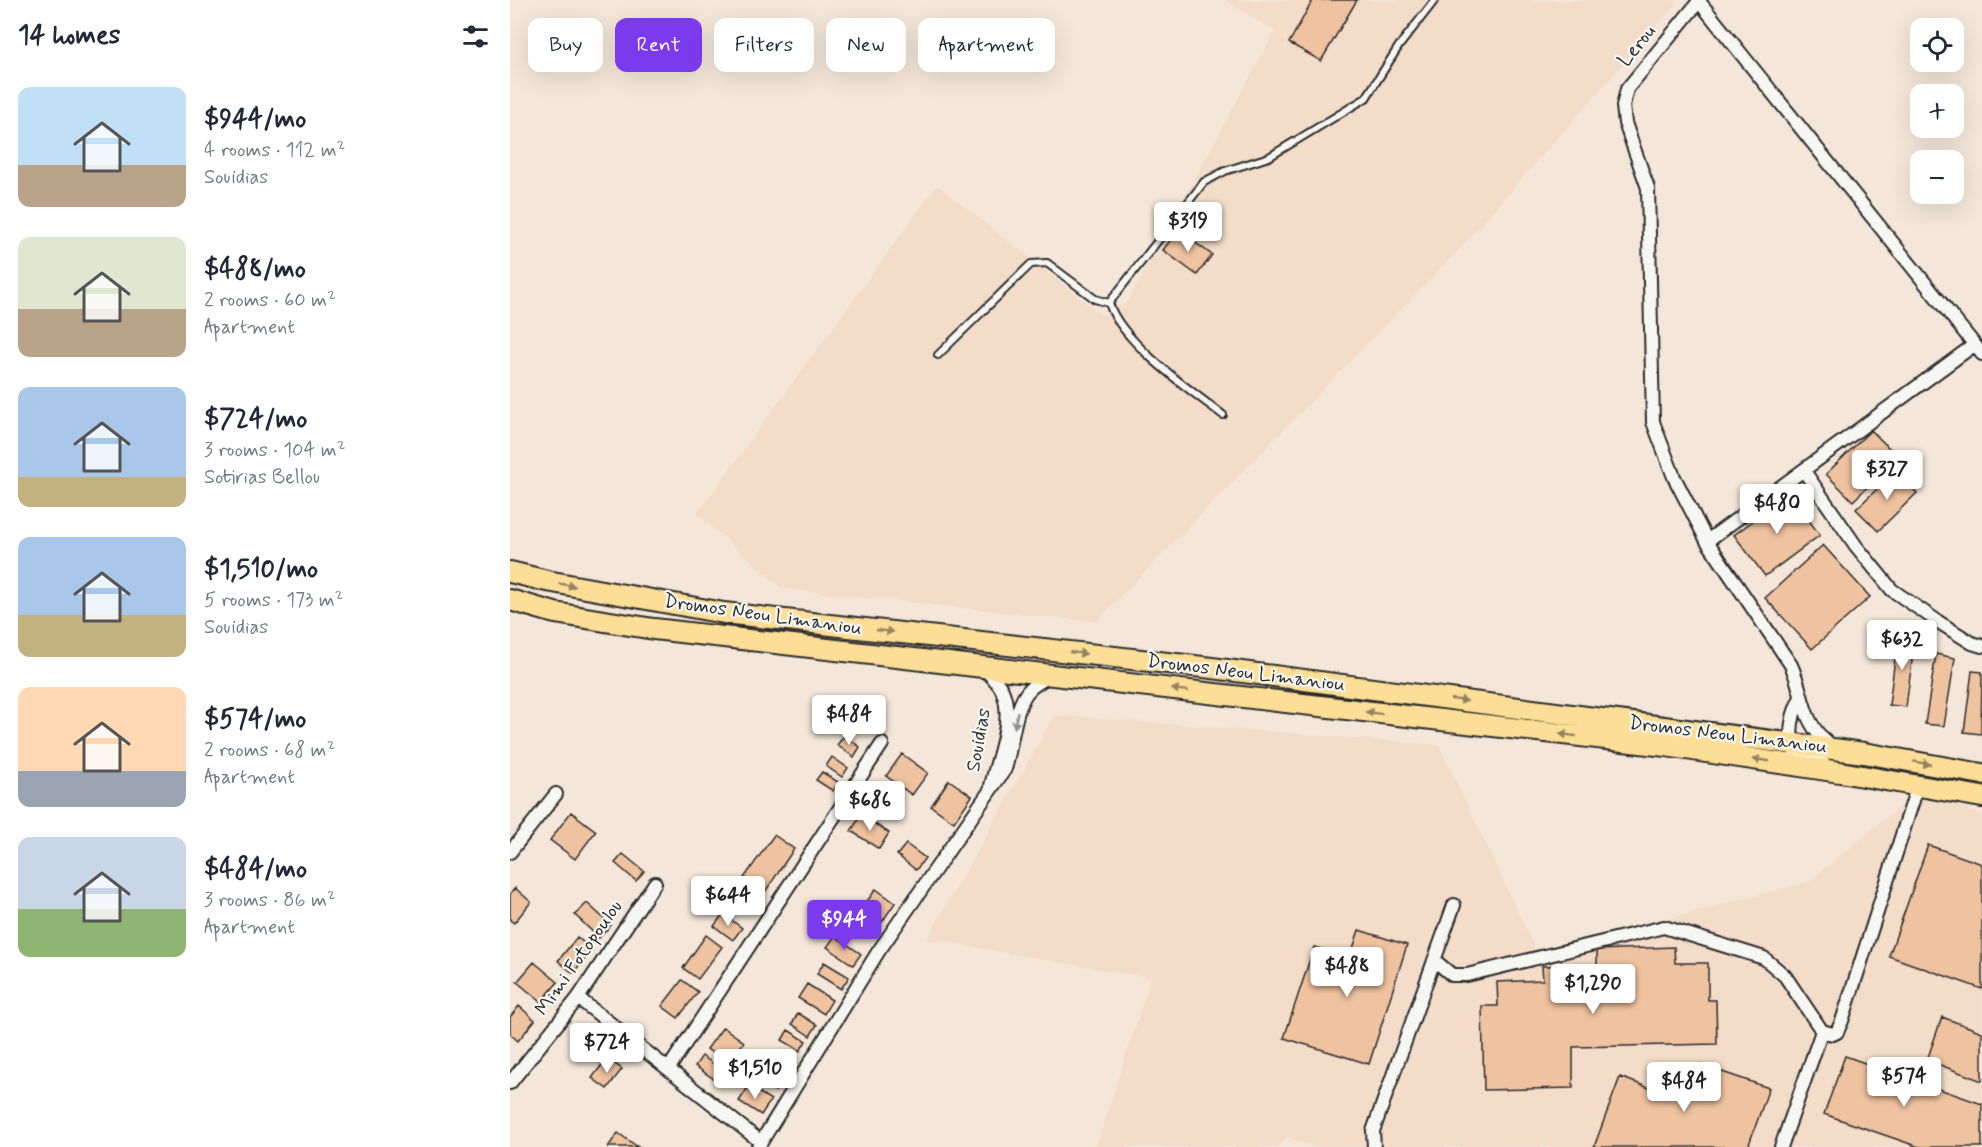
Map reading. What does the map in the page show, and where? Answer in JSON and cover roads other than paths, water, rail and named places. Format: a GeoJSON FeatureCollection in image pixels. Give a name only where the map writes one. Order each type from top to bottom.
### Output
{"type":"FeatureCollection","features":[{"type":"Feature","properties":{"kind":"main road","name":"Dromos Neou Limaniou"},"geometry":{"type":"LineString","coordinates":[[510,572],[547,581],[724,613],[1212,668],[1791,743],[1982,774]]}},
{"type":"Feature","properties":{"kind":"main road","name":"Dromos Neou Limaniou"},"geometry":{"type":"LineString","coordinates":[[510,600],[555,613],[654,629],[984,669],[1666,746],[1840,772],[1982,797]]}},
{"type":"Feature","properties":{"kind":"street","name":"Lerou"},"geometry":{"type":"LineString","coordinates":[[1699,0],[1627,89],[1623,106],[1625,123],[1648,188],[1653,422],[1674,477],[1707,541]]}},
{"type":"Feature","properties":{"kind":"street"},"geometry":{"type":"LineString","coordinates":[[1699,0],[1978,349],[1707,541],[1791,665],[1799,683],[1801,697],[1816,731],[1834,749]]}},
{"type":"Feature","properties":{"kind":"street"},"geometry":{"type":"LineString","coordinates":[[1804,471],[1856,546],[1892,590],[1946,627],[1972,643],[1982,646]]}},
{"type":"Feature","properties":{"kind":"street","name":"Souidias"},"geometry":{"type":"LineString","coordinates":[[984,669],[1001,688],[1006,704],[1003,741],[990,790]]}},
{"type":"Feature","properties":{"kind":"street","name":"Souidias"},"geometry":{"type":"LineString","coordinates":[[759,1144],[878,952],[1005,769],[1012,745],[1018,706],[1030,689],[1049,675]]}},
{"type":"Feature","properties":{"kind":"street"},"geometry":{"type":"LineString","coordinates":[[1801,697],[1794,711],[1791,743],[1795,752],[1824,762],[1840,772]]}},
{"type":"Feature","properties":{"kind":"street"},"geometry":{"type":"LineString","coordinates":[[669,1068],[882,744]]}},
{"type":"Feature","properties":{"kind":"street"},"geometry":{"type":"LineString","coordinates":[[1434,960],[1452,975],[1467,975],[1664,927],[1764,958],[1785,976],[1822,1030],[1833,1034],[1837,1032],[1842,1021],[1918,785]]}},
{"type":"Feature","properties":{"kind":"street"},"geometry":{"type":"LineString","coordinates":[[510,852],[556,794]]}},
{"type":"Feature","properties":{"kind":"street","name":"Mimi Fotopoulou"},"geometry":{"type":"LineString","coordinates":[[510,1083],[578,998],[655,884]]}},
{"type":"Feature","properties":{"kind":"street"},"geometry":{"type":"LineString","coordinates":[[1374,1147],[1372,1131],[1454,905]]}},
{"type":"Feature","properties":{"kind":"street"},"geometry":{"type":"LineString","coordinates":[[578,998],[669,1068],[759,1144]]}},
{"type":"Feature","properties":{"kind":"street"},"geometry":{"type":"LineString","coordinates":[[1781,1147],[1822,1030]]}},
{"type":"Feature","properties":{"kind":"lane"},"geometry":{"type":"LineString","coordinates":[[1110,303],[1204,182],[1225,171],[1269,158],[1366,98],[1399,46],[1435,0]]}},
{"type":"Feature","properties":{"kind":"lane"},"geometry":{"type":"LineString","coordinates":[[938,355],[1031,264],[1047,263],[1095,299],[1110,303]]}},
{"type":"Feature","properties":{"kind":"lane"},"geometry":{"type":"LineString","coordinates":[[1110,303],[1121,327],[1189,389],[1223,415]]}}]}
